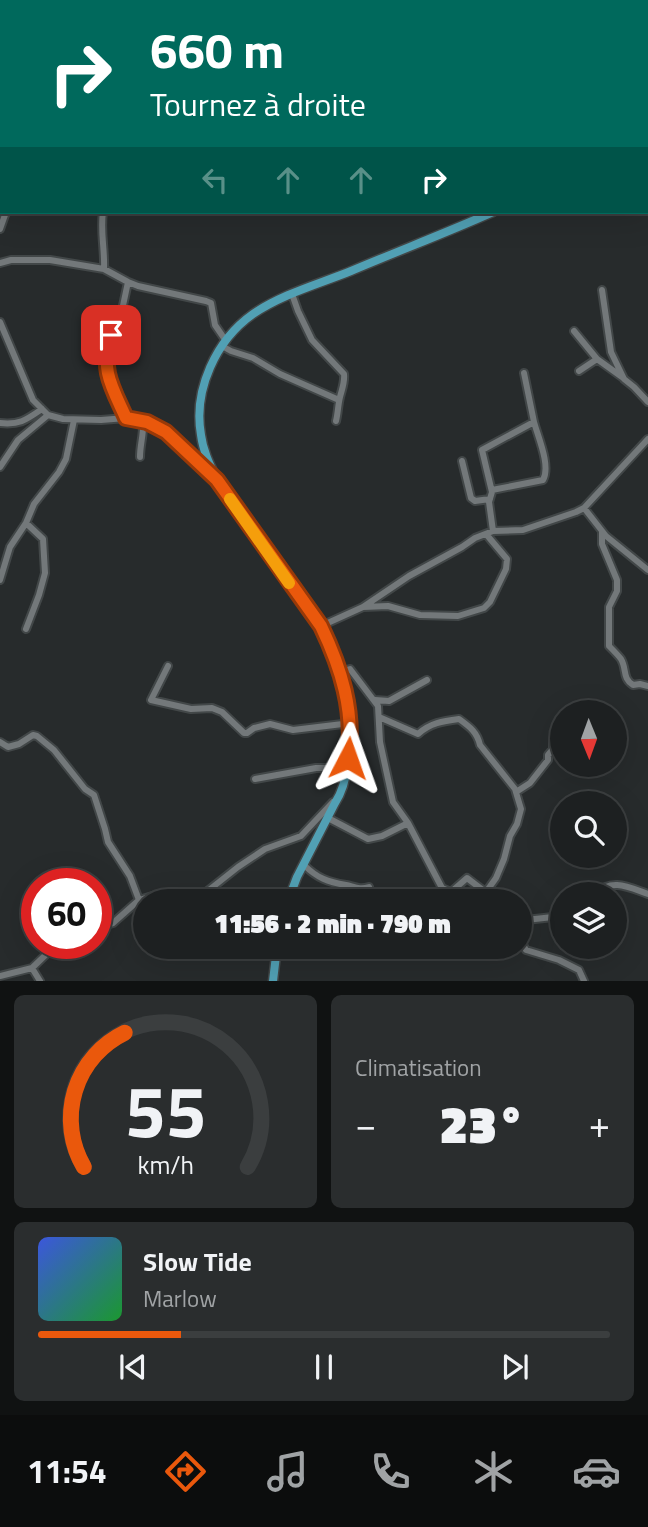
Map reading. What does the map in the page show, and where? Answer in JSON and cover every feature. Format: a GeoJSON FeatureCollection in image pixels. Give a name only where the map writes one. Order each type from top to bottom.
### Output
{"type":"FeatureCollection","features":[{"type":"Feature","properties":{"kind":"main road"},"geometry":{"type":"LineString","coordinates":[[293,889],[342,793],[351,740],[349,710],[340,672],[321,626],[217,480],[207,459],[200,432],[200,404],[206,376],[224,343],[250,316],[267,306],[488,214]]}},
{"type":"Feature","properties":{"kind":"main road"},"geometry":{"type":"LineString","coordinates":[[273,981],[276,959]]}},
{"type":"Feature","properties":{"kind":"street"},"geometry":{"type":"LineString","coordinates":[[103,214],[104,269]]}},
{"type":"Feature","properties":{"kind":"street"},"geometry":{"type":"LineString","coordinates":[[0,263],[11,260],[50,260],[104,269],[145,288],[209,302],[212,305],[215,325],[224,343],[238,354],[253,358],[280,374],[339,400]]}},
{"type":"Feature","properties":{"kind":"street"},"geometry":{"type":"LineString","coordinates":[[126,418],[108,377],[106,364],[109,342],[121,315],[128,282]]}},
{"type":"Feature","properties":{"kind":"street"},"geometry":{"type":"LineString","coordinates":[[602,290],[611,352],[624,379]]}},
{"type":"Feature","properties":{"kind":"street"},"geometry":{"type":"LineString","coordinates":[[292,294],[312,340],[344,374],[345,381],[336,421]]}},
{"type":"Feature","properties":{"kind":"street"},"geometry":{"type":"LineString","coordinates":[[0,322],[33,400],[48,415],[74,420],[126,418],[147,422],[166,432],[217,480]]}},
{"type":"Feature","properties":{"kind":"street"},"geometry":{"type":"LineString","coordinates":[[574,331],[597,359],[624,379],[648,402]]}},
{"type":"Feature","properties":{"kind":"street"},"geometry":{"type":"LineString","coordinates":[[579,371],[597,359]]}},
{"type":"Feature","properties":{"kind":"street"},"geometry":{"type":"LineString","coordinates":[[492,491],[543,480],[547,473],[523,373]]}},
{"type":"Feature","properties":{"kind":"street"},"geometry":{"type":"LineString","coordinates":[[0,423],[14,425],[42,409]]}},
{"type":"Feature","properties":{"kind":"street"},"geometry":{"type":"LineString","coordinates":[[0,467],[18,440],[48,415]]}},
{"type":"Feature","properties":{"kind":"street"},"geometry":{"type":"LineString","coordinates":[[0,580],[10,547],[26,523],[34,504],[66,459],[74,420]]}},
{"type":"Feature","properties":{"kind":"street"},"geometry":{"type":"LineString","coordinates":[[140,457],[143,421]]}},
{"type":"Feature","properties":{"kind":"street"},"geometry":{"type":"LineString","coordinates":[[363,607],[388,606],[420,615],[458,616],[484,608],[490,602],[508,559],[489,533],[492,491],[482,452],[483,448],[534,422]]}},
{"type":"Feature","properties":{"kind":"street"},"geometry":{"type":"LineString","coordinates":[[321,626],[363,607],[409,576],[475,538],[489,533],[523,530],[584,508],[648,439]]}},
{"type":"Feature","properties":{"kind":"street"},"geometry":{"type":"LineString","coordinates":[[462,461],[471,498],[490,499]]}},
{"type":"Feature","properties":{"kind":"street"},"geometry":{"type":"LineString","coordinates":[[584,508],[602,532],[648,570]]}},
{"type":"Feature","properties":{"kind":"street"},"geometry":{"type":"LineString","coordinates":[[26,523],[43,539],[45,573],[26,629]]}},
{"type":"Feature","properties":{"kind":"street"},"geometry":{"type":"LineString","coordinates":[[602,532],[602,544],[617,580],[617,591],[609,607],[609,646],[623,662],[627,681],[633,685],[648,686]]}},
{"type":"Feature","properties":{"kind":"street"},"geometry":{"type":"LineString","coordinates":[[168,666],[151,700],[191,709],[212,708],[222,712],[244,733],[270,724],[293,730],[351,723]]}},
{"type":"Feature","properties":{"kind":"street"},"geometry":{"type":"LineString","coordinates":[[340,672],[350,669],[378,706],[380,742],[393,802],[408,823],[444,889]]}},
{"type":"Feature","properties":{"kind":"street"},"geometry":{"type":"LineString","coordinates":[[375,701],[389,701],[427,680]]}},
{"type":"Feature","properties":{"kind":"street"},"geometry":{"type":"LineString","coordinates":[[379,717],[418,734],[426,726],[459,719],[472,729],[480,745],[516,792],[521,809],[517,824],[510,836],[496,878],[488,889]]}},
{"type":"Feature","properties":{"kind":"street"},"geometry":{"type":"LineString","coordinates":[[0,741],[8,747],[35,734],[54,750],[85,789],[94,795],[108,842],[130,876],[135,889]]}},
{"type":"Feature","properties":{"kind":"street"},"geometry":{"type":"LineString","coordinates":[[516,792],[530,783],[548,760],[550,752]]}},
{"type":"Feature","properties":{"kind":"street"},"geometry":{"type":"LineString","coordinates":[[255,779],[316,768],[347,770]]}},
{"type":"Feature","properties":{"kind":"street"},"geometry":{"type":"LineString","coordinates":[[210,889],[265,849],[301,836],[342,793]]}},
{"type":"Feature","properties":{"kind":"street"},"geometry":{"type":"LineString","coordinates":[[328,818],[368,839],[382,836],[408,823]]}},
{"type":"Feature","properties":{"kind":"street"},"geometry":{"type":"LineString","coordinates":[[303,865],[318,877],[356,889],[369,887]]}},
{"type":"Feature","properties":{"kind":"street"},"geometry":{"type":"LineString","coordinates":[[454,889],[467,878],[482,889]]}},
{"type":"Feature","properties":{"kind":"street"},"geometry":{"type":"LineString","coordinates":[[627,887],[648,894]]}},
{"type":"Feature","properties":{"kind":"street"},"geometry":{"type":"LineString","coordinates":[[112,923],[133,905]]}},
{"type":"Feature","properties":{"kind":"street"},"geometry":{"type":"LineString","coordinates":[[532,918],[550,917]]}},
{"type":"Feature","properties":{"kind":"street"},"geometry":{"type":"LineString","coordinates":[[532,952],[559,960],[579,970],[584,981]]}},
{"type":"Feature","properties":{"kind":"street"},"geometry":{"type":"LineString","coordinates":[[2,978],[32,968],[41,959]]}},
{"type":"Feature","properties":{"kind":"street"},"geometry":{"type":"LineString","coordinates":[[32,968],[40,981]]}},
{"type":"Feature","properties":{"kind":"slow traffic"},"geometry":{"type":"LineString","coordinates":[[230,499],[289,583]]}},
{"type":"Feature","properties":{"kind":"route"},"geometry":{"type":"LineString","coordinates":[[111,335],[106,355],[106,371],[126,418],[147,422],[166,432],[217,480],[321,626],[340,672],[349,710],[351,740],[348,758]]}}]}
